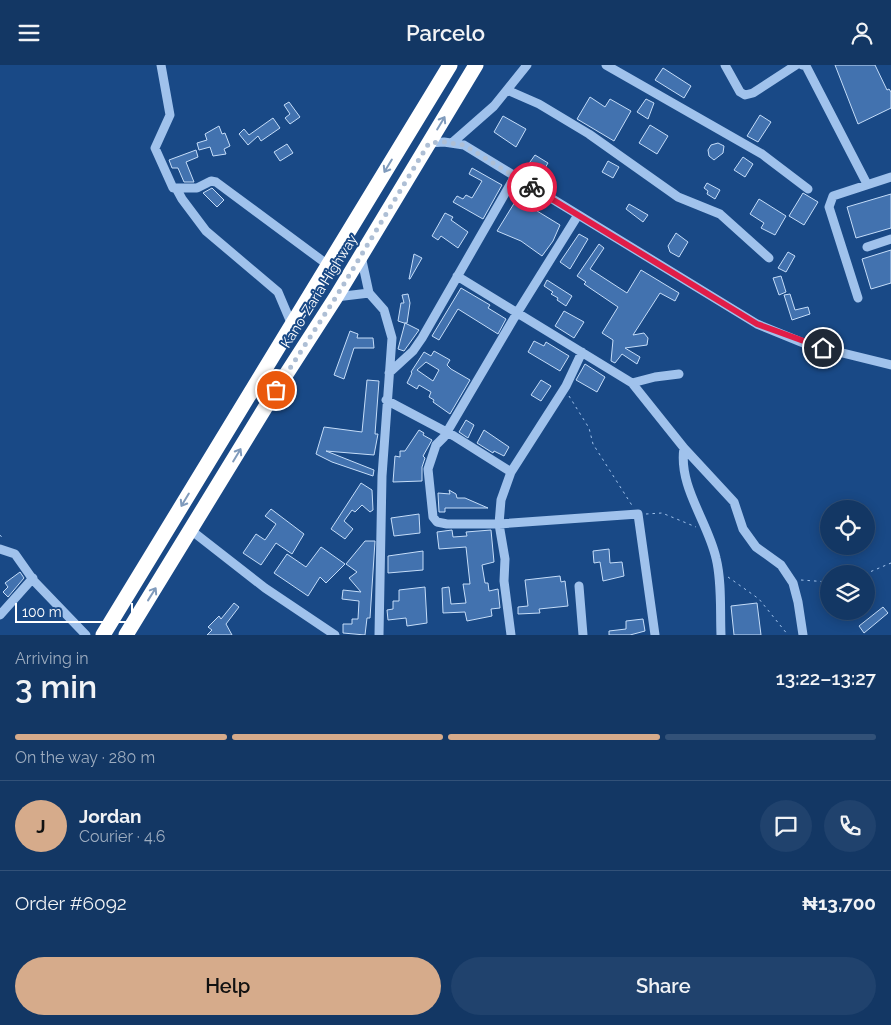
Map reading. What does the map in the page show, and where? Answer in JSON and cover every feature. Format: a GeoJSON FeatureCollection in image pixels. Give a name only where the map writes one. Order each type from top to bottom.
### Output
{"type":"FeatureCollection","features":[{"type":"Feature","properties":{"kind":"highway","name":"Kano-Zaria Highway"},"geometry":{"type":"LineString","coordinates":[[103,635],[450,65]]}},
{"type":"Feature","properties":{"kind":"highway","name":"Kano-Zaria Highway"},"geometry":{"type":"LineString","coordinates":[[126,635],[192,531],[276,390],[336,297],[476,65]]}},
{"type":"Feature","properties":{"kind":"highway"},"geometry":{"type":"LineString","coordinates":[[258,379],[276,390]]}},
{"type":"Feature","properties":{"kind":"street"},"geometry":{"type":"LineString","coordinates":[[160,65],[170,115],[156,148],[173,188],[176,188],[206,231],[278,292],[292,325]]}},
{"type":"Feature","properties":{"kind":"street"},"geometry":{"type":"LineString","coordinates":[[453,142],[494,106],[527,65]]}},
{"type":"Feature","properties":{"kind":"street"},"geometry":{"type":"LineString","coordinates":[[606,65],[762,154],[808,189]]}},
{"type":"Feature","properties":{"kind":"street"},"geometry":{"type":"LineString","coordinates":[[725,65],[740,92],[745,95],[753,93],[796,65]]}},
{"type":"Feature","properties":{"kind":"street"},"geometry":{"type":"LineString","coordinates":[[802,65],[806,66],[867,184]]}},
{"type":"Feature","properties":{"kind":"street"},"geometry":{"type":"LineString","coordinates":[[507,90],[539,104],[589,134],[678,197],[720,214],[769,258]]}},
{"type":"Feature","properties":{"kind":"street"},"geometry":{"type":"LineString","coordinates":[[429,143],[453,142],[464,145],[757,324],[806,344],[891,365]]}},
{"type":"Feature","properties":{"kind":"street"},"geometry":{"type":"LineString","coordinates":[[389,373],[413,351],[515,177]]}},
{"type":"Feature","properties":{"kind":"street"},"geometry":{"type":"LineString","coordinates":[[858,298],[829,207],[833,196],[891,177]]}},
{"type":"Feature","properties":{"kind":"street"},"geometry":{"type":"LineString","coordinates":[[176,188],[197,188],[212,181],[216,182],[328,265]]}},
{"type":"Feature","properties":{"kind":"street"},"geometry":{"type":"LineString","coordinates":[[578,215],[517,313],[447,432],[436,445],[428,469],[433,517],[437,522],[446,524],[499,524],[638,514],[655,635]]}},
{"type":"Feature","properties":{"kind":"street"},"geometry":{"type":"LineString","coordinates":[[867,247],[891,239]]}},
{"type":"Feature","properties":{"kind":"street"},"geometry":{"type":"LineString","coordinates":[[361,256],[370,293],[384,310],[389,321],[392,338],[386,400],[379,635]]}},
{"type":"Feature","properties":{"kind":"street"},"geometry":{"type":"LineString","coordinates":[[457,276],[632,383],[684,447],[734,502],[743,529],[756,547],[781,565],[788,576],[798,602],[803,635]]}},
{"type":"Feature","properties":{"kind":"street"},"geometry":{"type":"LineString","coordinates":[[336,297],[370,293]]}},
{"type":"Feature","properties":{"kind":"street"},"geometry":{"type":"LineString","coordinates":[[511,635],[504,581],[505,559],[499,524],[501,500],[511,472],[566,386],[582,352]]}},
{"type":"Feature","properties":{"kind":"street"},"geometry":{"type":"LineString","coordinates":[[632,383],[655,377],[679,374]]}},
{"type":"Feature","properties":{"kind":"street"},"geometry":{"type":"LineString","coordinates":[[386,400],[447,432],[511,472]]}},
{"type":"Feature","properties":{"kind":"street"},"geometry":{"type":"LineString","coordinates":[[684,447],[682,459],[689,489],[717,559],[722,635]]}},
{"type":"Feature","properties":{"kind":"street"},"geometry":{"type":"LineString","coordinates":[[192,531],[264,587],[336,635]]}},
{"type":"Feature","properties":{"kind":"street"},"geometry":{"type":"LineString","coordinates":[[0,549],[15,554],[32,578],[86,635]]}},
{"type":"Feature","properties":{"kind":"street"},"geometry":{"type":"LineString","coordinates":[[0,615],[32,578]]}},
{"type":"Feature","properties":{"kind":"street"},"geometry":{"type":"LineString","coordinates":[[579,586],[583,635]]}},
{"type":"Feature","properties":{"kind":"path"},"geometry":{"type":"LineString","coordinates":[[566,386],[572,403],[589,428],[593,444],[638,514],[662,513],[698,528],[704,525]]}},
{"type":"Feature","properties":{"kind":"path"},"geometry":{"type":"LineString","coordinates":[[875,570],[891,563]]}},
{"type":"Feature","properties":{"kind":"path"},"geometry":{"type":"LineString","coordinates":[[726,574],[729,579],[759,599],[788,635]]}},
{"type":"Feature","properties":{"kind":"path"},"geometry":{"type":"LineString","coordinates":[[788,576],[805,582],[820,582]]}},
{"type":"Feature","properties":{"kind":"building"},"geometry":{"type":"Polygon","coordinates":[[[835,65],[875,65],[887,90],[889,89],[891,92],[891,108],[858,124],[835,65]]]}},
{"type":"Feature","properties":{"kind":"building"},"geometry":{"type":"Polygon","coordinates":[[[663,68],[691,86],[684,98],[655,80],[663,68]]]}},
{"type":"Feature","properties":{"kind":"building"},"geometry":{"type":"Polygon","coordinates":[[[590,97],[605,107],[610,99],[631,111],[614,141],[577,119],[590,97]]]}},
{"type":"Feature","properties":{"kind":"building"},"geometry":{"type":"Polygon","coordinates":[[[646,99],[654,103],[648,119],[637,112],[646,99]]]}},
{"type":"Feature","properties":{"kind":"building"},"geometry":{"type":"Polygon","coordinates":[[[289,102],[300,117],[290,124],[285,118],[290,114],[284,105],[289,102]]]}},
{"type":"Feature","properties":{"kind":"building"},"geometry":{"type":"Polygon","coordinates":[[[760,115],[771,122],[758,142],[747,136],[760,115]]]}},
{"type":"Feature","properties":{"kind":"building"},"geometry":{"type":"Polygon","coordinates":[[[503,116],[526,129],[516,147],[494,132],[503,116]]]}},
{"type":"Feature","properties":{"kind":"building"},"geometry":{"type":"Polygon","coordinates":[[[273,118],[280,128],[261,141],[258,136],[248,145],[239,134],[244,129],[249,135],[273,118]]]}},
{"type":"Feature","properties":{"kind":"building"},"geometry":{"type":"Polygon","coordinates":[[[650,125],[668,136],[657,154],[639,143],[650,125]]]}},
{"type":"Feature","properties":{"kind":"building"},"geometry":{"type":"Polygon","coordinates":[[[219,126],[222,134],[225,133],[230,146],[224,149],[226,154],[213,156],[210,147],[199,150],[197,143],[207,140],[205,134],[219,126]]]}},
{"type":"Feature","properties":{"kind":"building"},"geometry":{"type":"Polygon","coordinates":[[[718,143],[724,146],[723,153],[714,160],[709,156],[708,150],[711,145],[718,143]]]}},
{"type":"Feature","properties":{"kind":"building"},"geometry":{"type":"Polygon","coordinates":[[[287,144],[293,153],[280,161],[274,152],[287,144]]]}},
{"type":"Feature","properties":{"kind":"building"},"geometry":{"type":"Polygon","coordinates":[[[196,150],[198,157],[186,162],[194,182],[184,182],[178,168],[172,168],[169,160],[196,150]]]}},
{"type":"Feature","properties":{"kind":"building"},"geometry":{"type":"Polygon","coordinates":[[[535,155],[548,163],[539,178],[525,169],[535,155]]]}},
{"type":"Feature","properties":{"kind":"building"},"geometry":{"type":"Polygon","coordinates":[[[743,157],[753,164],[745,177],[734,170],[743,157]]]}},
{"type":"Feature","properties":{"kind":"building"},"geometry":{"type":"Polygon","coordinates":[[[608,161],[619,167],[613,178],[602,172],[608,161]]]}},
{"type":"Feature","properties":{"kind":"building"},"geometry":{"type":"Polygon","coordinates":[[[472,168],[502,185],[483,219],[453,202],[457,196],[463,199],[466,195],[472,198],[482,181],[469,174],[472,168]]]}},
{"type":"Feature","properties":{"kind":"building"},"geometry":{"type":"Polygon","coordinates":[[[707,183],[720,190],[715,199],[707,194],[708,191],[704,188],[707,183]]]}},
{"type":"Feature","properties":{"kind":"building"},"geometry":{"type":"Polygon","coordinates":[[[212,188],[224,200],[217,207],[203,193],[212,188]]]}},
{"type":"Feature","properties":{"kind":"building"},"geometry":{"type":"Polygon","coordinates":[[[803,193],[818,202],[804,225],[789,216],[803,193]]]}},
{"type":"Feature","properties":{"kind":"building"},"geometry":{"type":"Polygon","coordinates":[[[891,194],[891,228],[856,238],[847,207],[891,194]]]}},
{"type":"Feature","properties":{"kind":"building"},"geometry":{"type":"Polygon","coordinates":[[[518,197],[539,208],[537,211],[560,225],[553,241],[542,256],[521,241],[497,231],[518,197]]]}},
{"type":"Feature","properties":{"kind":"building"},"geometry":{"type":"Polygon","coordinates":[[[759,199],[786,216],[775,235],[761,228],[764,223],[750,214],[759,199]]]}},
{"type":"Feature","properties":{"kind":"building"},"geometry":{"type":"Polygon","coordinates":[[[629,204],[648,215],[643,222],[626,209],[629,204]]]}},
{"type":"Feature","properties":{"kind":"building"},"geometry":{"type":"Polygon","coordinates":[[[445,213],[453,217],[451,220],[468,232],[458,248],[441,236],[438,240],[432,236],[445,213]]]}},
{"type":"Feature","properties":{"kind":"building"},"geometry":{"type":"Polygon","coordinates":[[[676,233],[688,242],[679,257],[670,252],[668,246],[676,233]]]}},
{"type":"Feature","properties":{"kind":"building"},"geometry":{"type":"Polygon","coordinates":[[[579,234],[588,239],[570,269],[560,262],[579,234]]]}},
{"type":"Feature","properties":{"kind":"building"},"geometry":{"type":"Polygon","coordinates":[[[599,244],[604,248],[590,269],[627,293],[641,270],[679,293],[675,301],[660,293],[633,335],[644,333],[648,338],[647,345],[625,348],[640,357],[637,364],[622,354],[615,363],[611,361],[613,340],[602,333],[618,307],[584,284],[586,282],[577,276],[599,244]]]}},
{"type":"Feature","properties":{"kind":"building"},"geometry":{"type":"Polygon","coordinates":[[[891,250],[891,283],[871,289],[862,259],[891,250]]]}},
{"type":"Feature","properties":{"kind":"building"},"geometry":{"type":"Polygon","coordinates":[[[788,252],[795,256],[786,272],[778,268],[788,252]]]}},
{"type":"Feature","properties":{"kind":"building"},"geometry":{"type":"Polygon","coordinates":[[[414,254],[422,258],[409,279],[414,254]]]}},
{"type":"Feature","properties":{"kind":"building"},"geometry":{"type":"Polygon","coordinates":[[[781,276],[786,292],[779,295],[773,278],[781,276]]]}},
{"type":"Feature","properties":{"kind":"building"},"geometry":{"type":"Polygon","coordinates":[[[547,280],[572,296],[566,306],[551,294],[553,292],[544,286],[547,280]]]}},
{"type":"Feature","properties":{"kind":"building"},"geometry":{"type":"Polygon","coordinates":[[[461,288],[490,305],[488,308],[506,319],[498,334],[458,309],[439,340],[432,336],[461,288]]]}},
{"type":"Feature","properties":{"kind":"building"},"geometry":{"type":"Polygon","coordinates":[[[408,294],[410,303],[407,323],[404,323],[398,321],[401,303],[404,303],[402,295],[408,294]]]}},
{"type":"Feature","properties":{"kind":"building"},"geometry":{"type":"Polygon","coordinates":[[[790,294],[795,310],[808,307],[810,314],[792,320],[784,295],[790,294]]]}},
{"type":"Feature","properties":{"kind":"building"},"geometry":{"type":"Polygon","coordinates":[[[564,311],[584,322],[574,338],[555,326],[564,311]]]}},
{"type":"Feature","properties":{"kind":"building"},"geometry":{"type":"Polygon","coordinates":[[[405,323],[419,330],[404,351],[398,349],[405,323]]]}},
{"type":"Feature","properties":{"kind":"building"},"geometry":{"type":"Polygon","coordinates":[[[350,331],[358,334],[357,338],[373,338],[374,348],[354,348],[344,379],[334,375],[350,331]]]}},
{"type":"Feature","properties":{"kind":"building"},"geometry":{"type":"Polygon","coordinates":[[[534,341],[544,346],[546,342],[569,356],[560,371],[528,352],[534,341]]]}},
{"type":"Feature","properties":{"kind":"building"},"geometry":{"type":"Polygon","coordinates":[[[434,351],[450,360],[447,365],[451,369],[470,380],[450,414],[433,402],[434,400],[429,397],[431,392],[419,385],[417,389],[407,383],[411,372],[424,352],[431,356],[434,351]],[[426,362],[417,370],[433,381],[439,370],[426,362]]]}},
{"type":"Feature","properties":{"kind":"building"},"geometry":{"type":"Polygon","coordinates":[[[585,364],[605,377],[597,392],[576,380],[585,364]]]}},
{"type":"Feature","properties":{"kind":"building"},"geometry":{"type":"Polygon","coordinates":[[[367,380],[379,381],[375,434],[378,434],[374,455],[326,451],[374,470],[373,476],[332,462],[316,454],[324,427],[362,432],[367,380]]]}},
{"type":"Feature","properties":{"kind":"building"},"geometry":{"type":"Polygon","coordinates":[[[541,380],[551,386],[541,401],[531,395],[541,380]]]}},
{"type":"Feature","properties":{"kind":"building"},"geometry":{"type":"Polygon","coordinates":[[[466,420],[474,425],[468,438],[459,432],[466,420]]]}},
{"type":"Feature","properties":{"kind":"building"},"geometry":{"type":"Polygon","coordinates":[[[419,430],[424,433],[423,435],[432,440],[423,456],[425,458],[422,467],[422,481],[393,482],[395,456],[400,457],[400,451],[405,451],[419,430]]]}},
{"type":"Feature","properties":{"kind":"building"},"geometry":{"type":"Polygon","coordinates":[[[484,430],[509,447],[504,456],[494,451],[493,453],[477,443],[484,430]]]}},
{"type":"Feature","properties":{"kind":"building"},"geometry":{"type":"Polygon","coordinates":[[[361,483],[372,490],[373,510],[370,512],[362,505],[355,512],[352,510],[344,521],[353,529],[345,539],[331,529],[361,483]]]}},
{"type":"Feature","properties":{"kind":"building"},"geometry":{"type":"Polygon","coordinates":[[[449,490],[456,494],[457,498],[465,498],[488,508],[445,508],[445,512],[439,512],[438,493],[450,494],[449,490]]]}},
{"type":"Feature","properties":{"kind":"building"},"geometry":{"type":"Polygon","coordinates":[[[271,509],[304,534],[292,554],[276,543],[261,565],[243,553],[256,534],[265,540],[276,524],[265,516],[271,509]]]}},
{"type":"Feature","properties":{"kind":"building"},"geometry":{"type":"Polygon","coordinates":[[[419,514],[420,533],[394,536],[391,518],[419,514]]]}},
{"type":"Feature","properties":{"kind":"building"},"geometry":{"type":"Polygon","coordinates":[[[452,530],[453,537],[467,536],[466,532],[491,530],[494,562],[482,565],[485,583],[488,583],[489,591],[498,589],[500,608],[491,609],[492,616],[467,621],[465,612],[443,613],[442,588],[449,587],[451,604],[466,603],[463,584],[470,584],[466,547],[439,549],[437,532],[452,530]]]}},
{"type":"Feature","properties":{"kind":"building"},"geometry":{"type":"Polygon","coordinates":[[[365,541],[375,541],[370,618],[367,618],[365,635],[343,633],[343,624],[352,624],[352,619],[358,619],[359,601],[342,599],[343,590],[361,592],[349,578],[357,572],[346,564],[365,541]]]}},
{"type":"Feature","properties":{"kind":"building"},"geometry":{"type":"Polygon","coordinates":[[[321,547],[345,564],[326,583],[320,577],[308,596],[274,573],[287,554],[306,567],[321,547]]]}},
{"type":"Feature","properties":{"kind":"building"},"geometry":{"type":"Polygon","coordinates":[[[609,549],[610,563],[622,562],[624,576],[603,581],[600,562],[594,563],[593,551],[609,549]]]}},
{"type":"Feature","properties":{"kind":"building"},"geometry":{"type":"Polygon","coordinates":[[[423,551],[423,570],[388,573],[388,556],[423,551]]]}},
{"type":"Feature","properties":{"kind":"building"},"geometry":{"type":"Polygon","coordinates":[[[20,572],[24,578],[8,597],[3,592],[8,587],[5,583],[20,572]]]}},
{"type":"Feature","properties":{"kind":"building"},"geometry":{"type":"Polygon","coordinates":[[[560,576],[561,582],[565,581],[568,606],[539,609],[540,613],[518,614],[518,607],[528,606],[525,580],[560,576]]]}},
{"type":"Feature","properties":{"kind":"building"},"geometry":{"type":"Polygon","coordinates":[[[425,587],[427,623],[407,626],[406,618],[388,620],[387,610],[393,609],[393,601],[399,601],[399,590],[425,587]]]}},
{"type":"Feature","properties":{"kind":"building"},"geometry":{"type":"Polygon","coordinates":[[[234,603],[239,607],[226,624],[232,635],[207,635],[212,630],[208,627],[219,616],[221,619],[234,603]]]}},
{"type":"Feature","properties":{"kind":"building"},"geometry":{"type":"Polygon","coordinates":[[[757,603],[761,635],[734,635],[731,606],[757,603]]]}},
{"type":"Feature","properties":{"kind":"building"},"geometry":{"type":"Polygon","coordinates":[[[883,607],[888,613],[864,633],[859,626],[867,620],[875,620],[875,613],[883,607]]]}},
{"type":"Feature","properties":{"kind":"building"},"geometry":{"type":"Polygon","coordinates":[[[643,619],[645,631],[630,635],[609,635],[609,631],[626,629],[626,621],[643,619]]]}},
{"type":"Feature","properties":{"kind":"way so far"},"geometry":{"type":"LineString","coordinates":[[276,390],[336,297],[429,143],[453,142],[464,145],[532,187]]}},
{"type":"Feature","properties":{"kind":"route"},"geometry":{"type":"LineString","coordinates":[[532,187],[757,324],[806,344],[823,348]]}}]}
